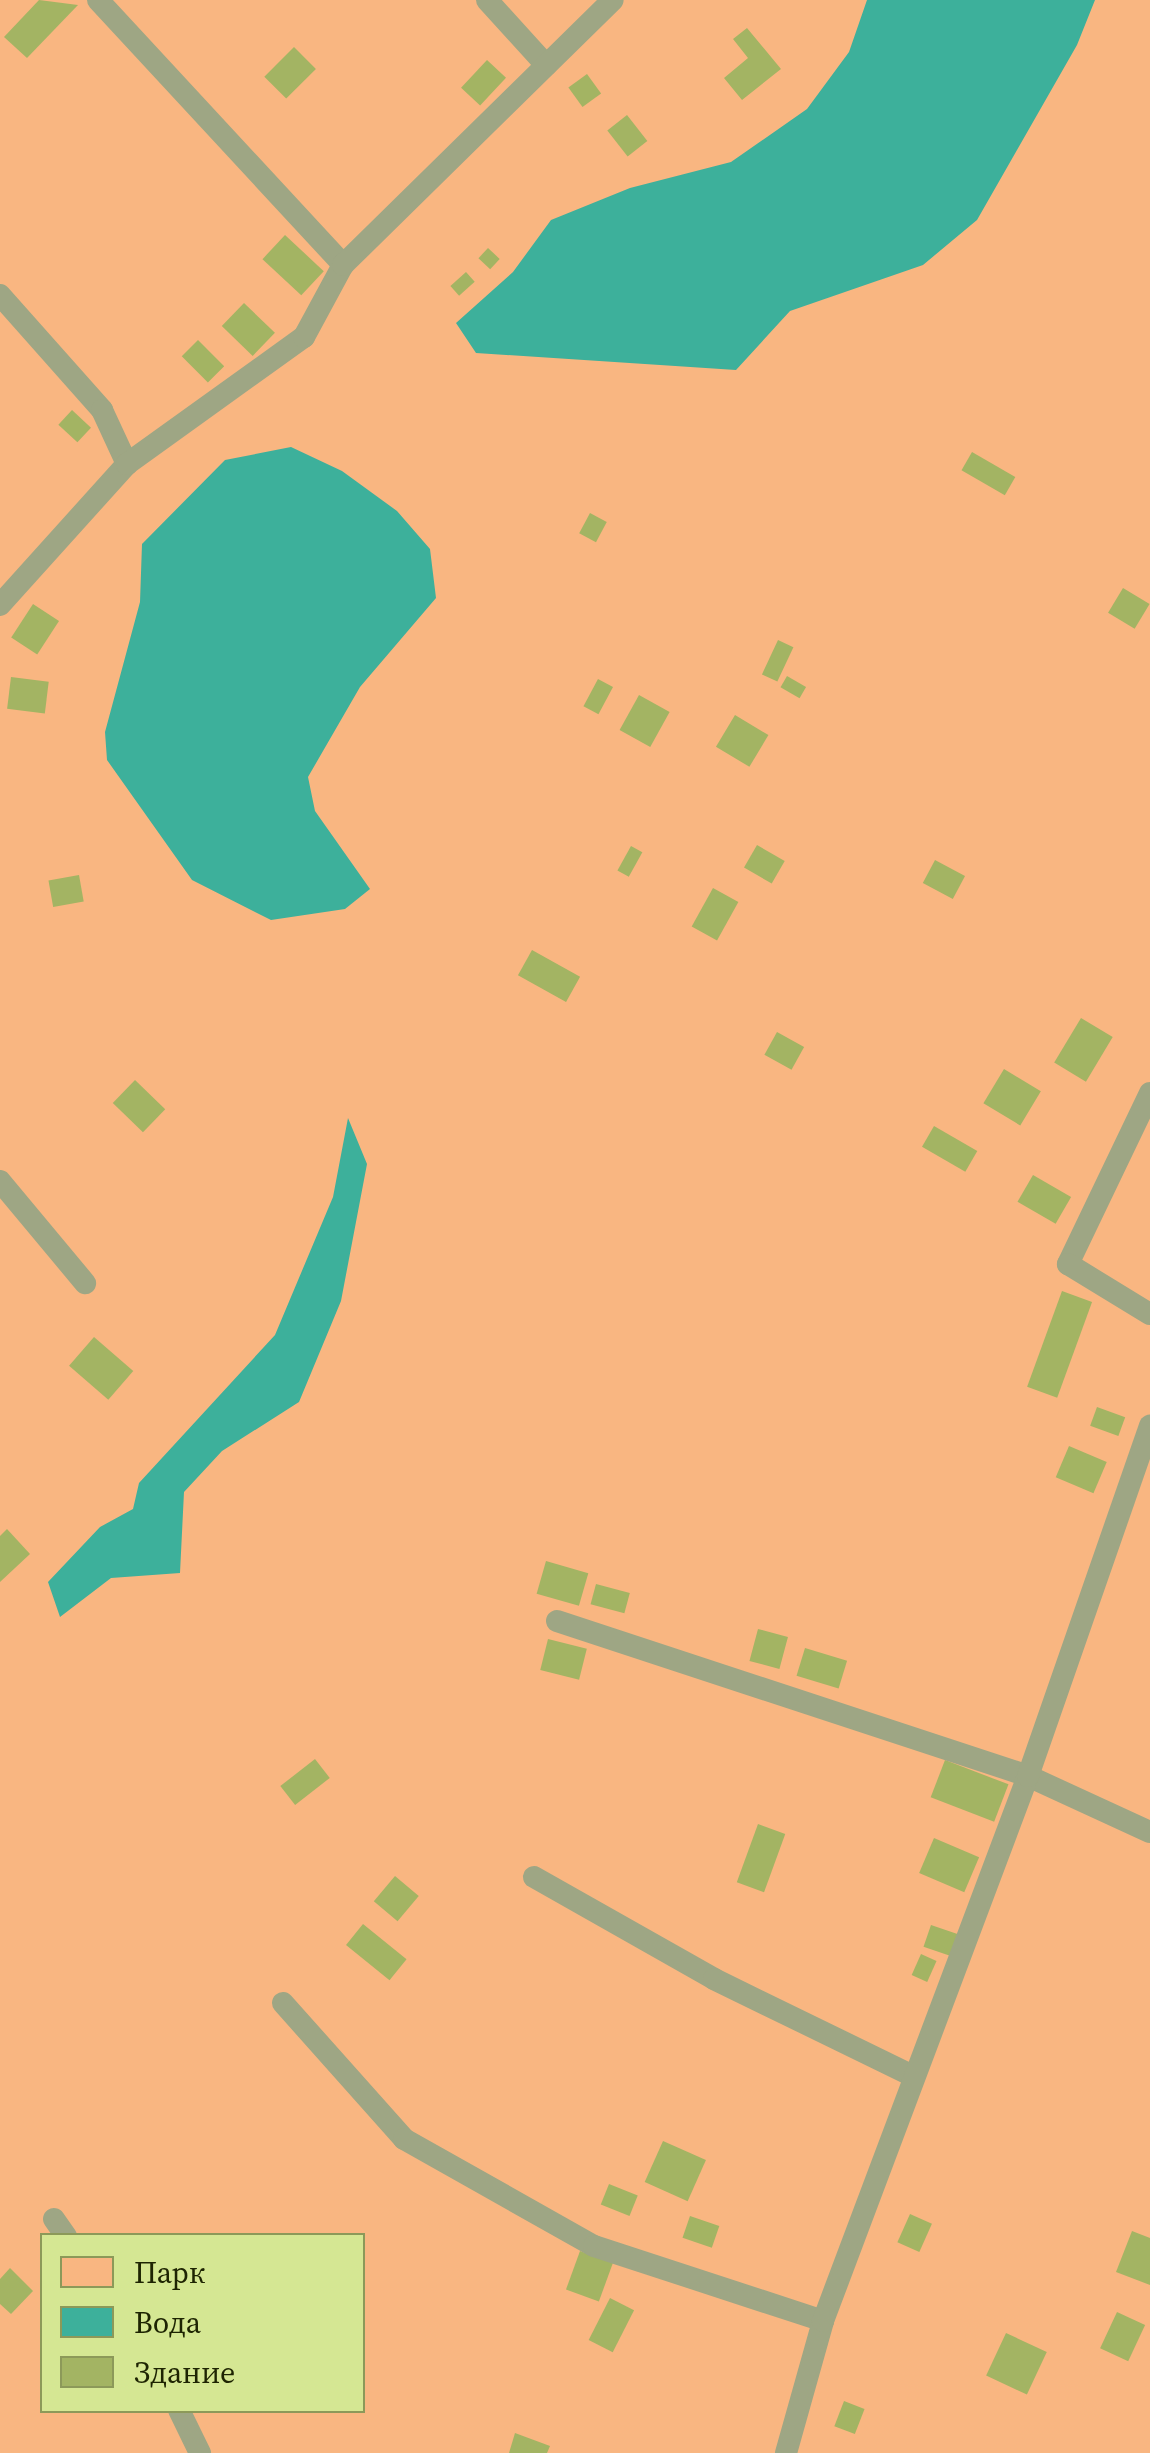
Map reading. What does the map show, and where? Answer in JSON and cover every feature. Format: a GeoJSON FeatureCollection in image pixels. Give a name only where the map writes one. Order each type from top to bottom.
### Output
{"type":"FeatureCollection","features":[{"type":"Feature","properties":{"kind":"lane"},"geometry":{"type":"LineString","coordinates":[[98,0],[344,265]]}},
{"type":"Feature","properties":{"kind":"lane"},"geometry":{"type":"LineString","coordinates":[[487,0],[546,66]]}},
{"type":"Feature","properties":{"kind":"lane"},"geometry":{"type":"LineString","coordinates":[[0,605],[127,464],[304,337],[344,265],[612,0]]}},
{"type":"Feature","properties":{"kind":"lane"},"geometry":{"type":"LineString","coordinates":[[0,295],[102,410],[127,464]]}},
{"type":"Feature","properties":{"kind":"lane"},"geometry":{"type":"LineString","coordinates":[[1150,1093],[1068,1264],[1150,1314]]}},
{"type":"Feature","properties":{"kind":"lane"},"geometry":{"type":"LineString","coordinates":[[0,1181],[85,1283]]}},
{"type":"Feature","properties":{"kind":"lane"},"geometry":{"type":"LineString","coordinates":[[786,2453],[823,2321],[1028,1776],[1150,1426]]}},
{"type":"Feature","properties":{"kind":"lane"},"geometry":{"type":"LineString","coordinates":[[557,1622],[1028,1776],[1150,1832]]}},
{"type":"Feature","properties":{"kind":"lane"},"geometry":{"type":"LineString","coordinates":[[534,1877],[714,1978],[913,2076]]}},
{"type":"Feature","properties":{"kind":"lane"},"geometry":{"type":"LineString","coordinates":[[283,2003],[404,2138],[594,2246],[823,2321]]}},
{"type":"Feature","properties":{"kind":"lane"},"geometry":{"type":"LineString","coordinates":[[180,2413],[200,2453]]}},
{"type":"Feature","properties":{"kind":"green space"},"geometry":{"type":"Polygon","coordinates":[[[0,0],[1150,0],[1150,2453],[0,2453],[0,0]]]}},
{"type":"Feature","properties":{"kind":"water"},"geometry":{"type":"Polygon","coordinates":[[[867,0],[1095,0],[1077,45],[977,220],[923,265],[790,311],[736,370],[476,353],[456,323],[513,272],[551,220],[630,188],[731,162],[807,109],[849,52],[867,0]]]}},
{"type":"Feature","properties":{"kind":"water"},"geometry":{"type":"Polygon","coordinates":[[[291,447],[342,471],[397,511],[430,549],[436,598],[360,687],[308,777],[315,811],[370,889],[345,909],[271,920],[192,880],[107,760],[105,732],[140,602],[142,544],[225,460],[291,447]]]}},
{"type":"Feature","properties":{"kind":"water"},"geometry":{"type":"Polygon","coordinates":[[[348,1118],[367,1164],[341,1301],[299,1402],[222,1451],[184,1492],[180,1573],[111,1578],[60,1617],[48,1582],[100,1527],[133,1509],[139,1483],[275,1335],[333,1197],[348,1118]]]}},
{"type":"Feature","properties":{"kind":"building"},"geometry":{"type":"Polygon","coordinates":[[[39,0],[78,5],[27,58],[4,37],[39,0]]]}},
{"type":"Feature","properties":{"kind":"building"},"geometry":{"type":"Polygon","coordinates":[[[747,28],[781,69],[742,100],[724,78],[748,58],[733,39],[747,28]]]}},
{"type":"Feature","properties":{"kind":"building"},"geometry":{"type":"Polygon","coordinates":[[[294,47],[316,69],[286,99],[264,77],[294,47]]]}},
{"type":"Feature","properties":{"kind":"building"},"geometry":{"type":"Polygon","coordinates":[[[487,60],[506,78],[480,106],[461,88],[487,60]]]}},
{"type":"Feature","properties":{"kind":"building"},"geometry":{"type":"Polygon","coordinates":[[[587,74],[601,93],[582,107],[568,88],[587,74]]]}},
{"type":"Feature","properties":{"kind":"building"},"geometry":{"type":"Polygon","coordinates":[[[627,115],[647,141],[628,156],[607,130],[627,115]]]}},
{"type":"Feature","properties":{"kind":"building"},"geometry":{"type":"Polygon","coordinates":[[[285,235],[324,271],[301,295],[262,259],[285,235]]]}},
{"type":"Feature","properties":{"kind":"building"},"geometry":{"type":"Polygon","coordinates":[[[488,248],[500,259],[490,269],[478,258],[488,248]]]}},
{"type":"Feature","properties":{"kind":"building"},"geometry":{"type":"Polygon","coordinates":[[[466,272],[475,282],[459,296],[450,286],[466,272]]]}},
{"type":"Feature","properties":{"kind":"building"},"geometry":{"type":"Polygon","coordinates":[[[244,303],[275,333],[253,356],[222,326],[244,303]]]}},
{"type":"Feature","properties":{"kind":"building"},"geometry":{"type":"Polygon","coordinates":[[[198,340],[224,366],[208,382],[182,356],[198,340]]]}},
{"type":"Feature","properties":{"kind":"building"},"geometry":{"type":"Polygon","coordinates":[[[72,410],[91,428],[77,442],[58,425],[72,410]]]}},
{"type":"Feature","properties":{"kind":"building"},"geometry":{"type":"Polygon","coordinates":[[[972,452],[1015,477],[1005,495],[962,470],[972,452]]]}},
{"type":"Feature","properties":{"kind":"building"},"geometry":{"type":"Polygon","coordinates":[[[590,513],[607,522],[596,542],[579,533],[590,513]]]}},
{"type":"Feature","properties":{"kind":"building"},"geometry":{"type":"Polygon","coordinates":[[[1123,588],[1150,604],[1135,629],[1108,613],[1123,588]]]}},
{"type":"Feature","properties":{"kind":"building"},"geometry":{"type":"Polygon","coordinates":[[[33,604],[59,621],[37,654],[11,638],[33,604]]]}},
{"type":"Feature","properties":{"kind":"building"},"geometry":{"type":"Polygon","coordinates":[[[778,640],[793,647],[777,682],[762,674],[778,640]]]}},
{"type":"Feature","properties":{"kind":"building"},"geometry":{"type":"Polygon","coordinates":[[[787,676],[806,687],[800,698],[780,687],[787,676]]]}},
{"type":"Feature","properties":{"kind":"building"},"geometry":{"type":"Polygon","coordinates":[[[11,677],[49,682],[45,713],[7,709],[11,677]]]}},
{"type":"Feature","properties":{"kind":"building"},"geometry":{"type":"Polygon","coordinates":[[[598,679],[613,687],[598,714],[583,706],[598,679]]]}},
{"type":"Feature","properties":{"kind":"building"},"geometry":{"type":"Polygon","coordinates":[[[639,695],[670,712],[650,747],[620,730],[639,695]]]}},
{"type":"Feature","properties":{"kind":"building"},"geometry":{"type":"Polygon","coordinates":[[[735,715],[768,735],[749,767],[716,747],[735,715]]]}},
{"type":"Feature","properties":{"kind":"building"},"geometry":{"type":"Polygon","coordinates":[[[757,845],[785,861],[772,884],[744,868],[757,845]]]}},
{"type":"Feature","properties":{"kind":"building"},"geometry":{"type":"Polygon","coordinates":[[[631,846],[642,852],[629,877],[617,870],[631,846]]]}},
{"type":"Feature","properties":{"kind":"building"},"geometry":{"type":"Polygon","coordinates":[[[935,860],[965,876],[953,899],[923,883],[935,860]]]}},
{"type":"Feature","properties":{"kind":"building"},"geometry":{"type":"Polygon","coordinates":[[[79,875],[84,902],[53,907],[48,880],[79,875]]]}},
{"type":"Feature","properties":{"kind":"building"},"geometry":{"type":"Polygon","coordinates":[[[713,888],[738,902],[717,941],[692,926],[713,888]]]}},
{"type":"Feature","properties":{"kind":"building"},"geometry":{"type":"Polygon","coordinates":[[[532,950],[580,977],[566,1002],[518,975],[532,950]]]}},
{"type":"Feature","properties":{"kind":"building"},"geometry":{"type":"Polygon","coordinates":[[[1081,1018],[1113,1037],[1086,1082],[1054,1063],[1081,1018]]]}},
{"type":"Feature","properties":{"kind":"building"},"geometry":{"type":"Polygon","coordinates":[[[777,1032],[804,1047],[792,1070],[764,1055],[777,1032]]]}},
{"type":"Feature","properties":{"kind":"building"},"geometry":{"type":"Polygon","coordinates":[[[1004,1069],[1041,1091],[1020,1125],[983,1103],[1004,1069]]]}},
{"type":"Feature","properties":{"kind":"building"},"geometry":{"type":"Polygon","coordinates":[[[135,1080],[165,1109],[143,1132],[113,1103],[135,1080]]]}},
{"type":"Feature","properties":{"kind":"building"},"geometry":{"type":"Polygon","coordinates":[[[934,1126],[977,1151],[965,1172],[922,1147],[934,1126]]]}},
{"type":"Feature","properties":{"kind":"building"},"geometry":{"type":"Polygon","coordinates":[[[1033,1175],[1071,1197],[1056,1224],[1018,1202],[1033,1175]]]}},
{"type":"Feature","properties":{"kind":"building"},"geometry":{"type":"Polygon","coordinates":[[[1062,1291],[1092,1302],[1057,1398],[1027,1387],[1062,1291]]]}},
{"type":"Feature","properties":{"kind":"building"},"geometry":{"type":"Polygon","coordinates":[[[94,1337],[133,1371],[108,1400],[69,1366],[94,1337]]]}},
{"type":"Feature","properties":{"kind":"building"},"geometry":{"type":"Polygon","coordinates":[[[1097,1407],[1125,1417],[1118,1436],[1090,1426],[1097,1407]]]}},
{"type":"Feature","properties":{"kind":"building"},"geometry":{"type":"Polygon","coordinates":[[[1069,1446],[1107,1462],[1093,1493],[1056,1477],[1069,1446]]]}},
{"type":"Feature","properties":{"kind":"building"},"geometry":{"type":"Polygon","coordinates":[[[7,1529],[30,1554],[0,1582],[0,1536],[7,1529]]]}},
{"type":"Feature","properties":{"kind":"building"},"geometry":{"type":"Polygon","coordinates":[[[546,1561],[588,1573],[579,1606],[537,1594],[546,1561]]]}},
{"type":"Feature","properties":{"kind":"building"},"geometry":{"type":"Polygon","coordinates":[[[596,1584],[630,1593],[624,1613],[591,1604],[596,1584]]]}},
{"type":"Feature","properties":{"kind":"building"},"geometry":{"type":"Polygon","coordinates":[[[758,1629],[788,1637],[779,1669],[749,1661],[758,1629]]]}},
{"type":"Feature","properties":{"kind":"building"},"geometry":{"type":"Polygon","coordinates":[[[548,1639],[587,1649],[579,1680],[540,1670],[548,1639]]]}},
{"type":"Feature","properties":{"kind":"building"},"geometry":{"type":"Polygon","coordinates":[[[805,1648],[847,1661],[839,1689],[797,1676],[805,1648]]]}},
{"type":"Feature","properties":{"kind":"building"},"geometry":{"type":"Polygon","coordinates":[[[315,1759],[330,1778],[295,1805],[280,1786],[315,1759]]]}},
{"type":"Feature","properties":{"kind":"building"},"geometry":{"type":"Polygon","coordinates":[[[945,1760],[1008,1784],[994,1822],[931,1797],[945,1760]]]}},
{"type":"Feature","properties":{"kind":"building"},"geometry":{"type":"Polygon","coordinates":[[[758,1824],[785,1834],[764,1892],[737,1882],[758,1824]]]}},
{"type":"Feature","properties":{"kind":"building"},"geometry":{"type":"Polygon","coordinates":[[[934,1838],[979,1857],[964,1892],[919,1873],[934,1838]]]}},
{"type":"Feature","properties":{"kind":"building"},"geometry":{"type":"Polygon","coordinates":[[[395,1876],[419,1896],[398,1921],[374,1901],[395,1876]]]}},
{"type":"Feature","properties":{"kind":"building"},"geometry":{"type":"Polygon","coordinates":[[[363,1924],[407,1959],[390,1980],[346,1945],[363,1924]]]}},
{"type":"Feature","properties":{"kind":"building"},"geometry":{"type":"Polygon","coordinates":[[[931,1925],[957,1934],[950,1956],[924,1947],[931,1925]]]}},
{"type":"Feature","properties":{"kind":"building"},"geometry":{"type":"Polygon","coordinates":[[[921,1954],[937,1961],[927,1982],[912,1975],[921,1954]]]}},
{"type":"Feature","properties":{"kind":"building"},"geometry":{"type":"Polygon","coordinates":[[[663,2141],[706,2160],[688,2201],[645,2182],[663,2141]]]}},
{"type":"Feature","properties":{"kind":"building"},"geometry":{"type":"Polygon","coordinates":[[[609,2184],[638,2196],[630,2216],[601,2204],[609,2184]]]}},
{"type":"Feature","properties":{"kind":"building"},"geometry":{"type":"Polygon","coordinates":[[[910,2214],[932,2224],[919,2252],[897,2242],[910,2214]]]}},
{"type":"Feature","properties":{"kind":"building"},"geometry":{"type":"Polygon","coordinates":[[[690,2216],[719,2226],[712,2248],[683,2238],[690,2216]]]}},
{"type":"Feature","properties":{"kind":"building"},"geometry":{"type":"Polygon","coordinates":[[[1132,2231],[1150,2238],[1150,2285],[1116,2272],[1132,2231]]]}},
{"type":"Feature","properties":{"kind":"building"},"geometry":{"type":"Polygon","coordinates":[[[580,2251],[613,2263],[599,2301],[566,2290],[580,2251]]]}},
{"type":"Feature","properties":{"kind":"building"},"geometry":{"type":"Polygon","coordinates":[[[10,2268],[33,2291],[11,2314],[0,2304],[0,2279],[10,2268]]]}},
{"type":"Feature","properties":{"kind":"building"},"geometry":{"type":"Polygon","coordinates":[[[610,2298],[634,2310],[613,2352],[589,2340],[610,2298]]]}},
{"type":"Feature","properties":{"kind":"building"},"geometry":{"type":"Polygon","coordinates":[[[1117,2312],[1145,2325],[1128,2361],[1100,2348],[1117,2312]]]}},
{"type":"Feature","properties":{"kind":"building"},"geometry":{"type":"Polygon","coordinates":[[[1006,2333],[1047,2352],[1027,2395],[986,2376],[1006,2333]]]}},
{"type":"Feature","properties":{"kind":"building"},"geometry":{"type":"Polygon","coordinates":[[[844,2401],[865,2409],[855,2434],[834,2426],[844,2401]]]}},
{"type":"Feature","properties":{"kind":"building"},"geometry":{"type":"Polygon","coordinates":[[[515,2433],[550,2446],[547,2453],[509,2453],[515,2433]]]}}]}
